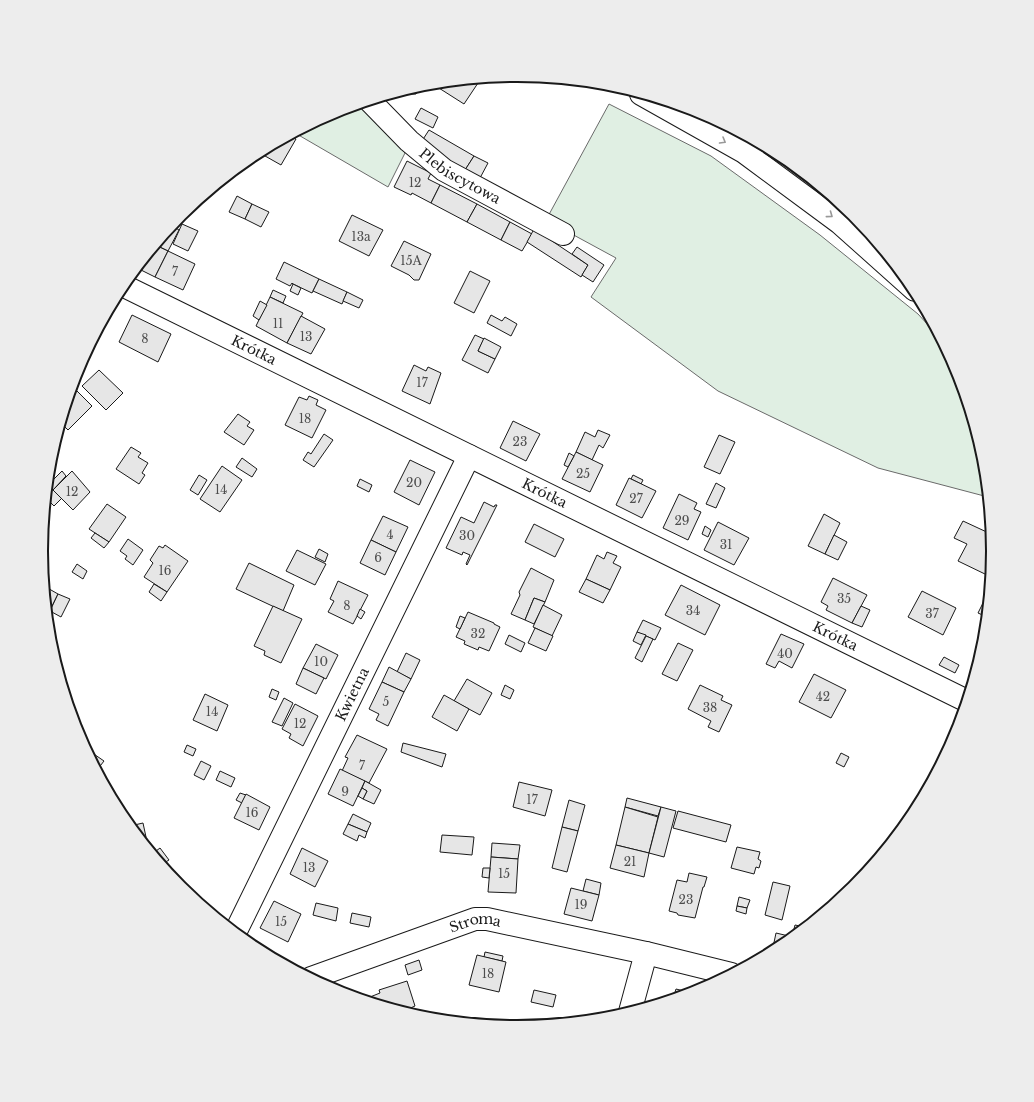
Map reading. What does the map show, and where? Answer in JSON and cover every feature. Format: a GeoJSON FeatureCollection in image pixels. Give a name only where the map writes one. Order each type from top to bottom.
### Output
{"type":"FeatureCollection","features":[{"type":"Feature","properties":{"kind":"street"},"geometry":{"type":"LineString","coordinates":[[660,104],[744,152],[840,223],[893,270]]}},
{"type":"Feature","properties":{"kind":"street","name":"Plebiscytowa"},"geometry":{"type":"LineString","coordinates":[[374,105],[409,141],[444,170],[563,234]]}},
{"type":"Feature","properties":{"kind":"street","name":"Krótka"},"geometry":{"type":"LineString","coordinates":[[128,288],[962,699]]}},
{"type":"Feature","properties":{"kind":"street","name":"Kwietna"},"geometry":{"type":"LineString","coordinates":[[237,927],[469,456]]}},
{"type":"Feature","properties":{"kind":"street","name":"Stroma"},"geometry":{"type":"LineString","coordinates":[[318,975],[475,919],[487,919],[646,953],[724,972]]}},
{"type":"Feature","properties":{"kind":"street"},"geometry":{"type":"LineString","coordinates":[[632,1005],[646,953]]}},
{"type":"Feature","properties":{"kind":"green space"},"geometry":{"type":"Polygon","coordinates":[[[609,104],[711,156],[820,235],[918,314],[927,324],[938,344],[961,400],[977,460],[983,496],[878,468],[718,391],[591,297],[616,258],[546,220],[609,104]]]}},
{"type":"Feature","properties":{"kind":"green space"},"geometry":{"type":"Polygon","coordinates":[[[364,108],[405,153],[388,187],[300,136],[364,108]]]}},
{"type":"Feature","properties":{"kind":"building"},"geometry":{"type":"Polygon","coordinates":[[[477,84],[464,104],[440,89],[477,84]]]}},
{"type":"Feature","properties":{"kind":"building"},"geometry":{"type":"Polygon","coordinates":[[[421,108],[438,117],[433,128],[415,119],[421,108]]]}},
{"type":"Feature","properties":{"kind":"building"},"geometry":{"type":"Polygon","coordinates":[[[429,130],[474,156],[465,170],[420,144],[429,130]]]}},
{"type":"Feature","properties":{"kind":"building"},"geometry":{"type":"Polygon","coordinates":[[[296,139],[281,165],[265,156],[296,139]]]}},
{"type":"Feature","properties":{"kind":"building"},"geometry":{"type":"Polygon","coordinates":[[[474,156],[488,163],[480,178],[465,170],[474,156]]]}},
{"type":"Feature","properties":{"kind":"building"},"geometry":{"type":"Polygon","coordinates":[[[407,161],[431,173],[428,179],[440,185],[431,203],[412,193],[411,195],[394,187],[407,161]]]}},
{"type":"Feature","properties":{"kind":"building"},"geometry":{"type":"Polygon","coordinates":[[[440,185],[477,204],[467,222],[431,203],[440,185]]]}},
{"type":"Feature","properties":{"kind":"building"},"geometry":{"type":"Polygon","coordinates":[[[237,196],[252,204],[245,219],[229,212],[237,196]]]}},
{"type":"Feature","properties":{"kind":"building"},"geometry":{"type":"Polygon","coordinates":[[[252,204],[269,212],[261,227],[245,219],[252,204]]]}},
{"type":"Feature","properties":{"kind":"building"},"geometry":{"type":"Polygon","coordinates":[[[477,204],[510,222],[501,240],[467,222],[477,204]]]}},
{"type":"Feature","properties":{"kind":"building"},"geometry":{"type":"Polygon","coordinates":[[[352,215],[383,230],[369,256],[339,241],[352,215]]]}},
{"type":"Feature","properties":{"kind":"building"},"geometry":{"type":"Polygon","coordinates":[[[510,222],[532,234],[522,251],[501,240],[510,222]]]}},
{"type":"Feature","properties":{"kind":"building"},"geometry":{"type":"Polygon","coordinates":[[[182,224],[198,231],[188,251],[173,244],[182,224]]]}},
{"type":"Feature","properties":{"kind":"building"},"geometry":{"type":"Polygon","coordinates":[[[176,228],[179,230],[168,251],[160,247],[176,228]]]}},
{"type":"Feature","properties":{"kind":"building"},"geometry":{"type":"Polygon","coordinates":[[[534,229],[588,265],[581,277],[527,242],[534,229]]]}},
{"type":"Feature","properties":{"kind":"building"},"geometry":{"type":"Polygon","coordinates":[[[404,241],[431,254],[419,280],[414,280],[409,275],[391,266],[404,241]]]}},
{"type":"Feature","properties":{"kind":"building"},"geometry":{"type":"Polygon","coordinates":[[[160,247],[168,251],[155,277],[141,270],[160,247]]]}},
{"type":"Feature","properties":{"kind":"building"},"geometry":{"type":"Polygon","coordinates":[[[577,247],[604,265],[593,282],[582,275],[588,265],[572,254],[577,247]]]}},
{"type":"Feature","properties":{"kind":"building"},"geometry":{"type":"Polygon","coordinates":[[[168,251],[195,264],[183,290],[155,277],[168,251]]]}},
{"type":"Feature","properties":{"kind":"building"},"geometry":{"type":"Polygon","coordinates":[[[284,262],[319,279],[312,293],[292,283],[290,286],[276,279],[284,262]]]}},
{"type":"Feature","properties":{"kind":"building"},"geometry":{"type":"Polygon","coordinates":[[[470,271],[490,281],[474,313],[454,303],[470,271]]]}},
{"type":"Feature","properties":{"kind":"building"},"geometry":{"type":"Polygon","coordinates":[[[319,279],[347,292],[342,304],[313,291],[319,279]]]}},
{"type":"Feature","properties":{"kind":"building"},"geometry":{"type":"Polygon","coordinates":[[[293,284],[301,288],[298,295],[290,291],[293,284]]]}},
{"type":"Feature","properties":{"kind":"building"},"geometry":{"type":"Polygon","coordinates":[[[273,290],[286,296],[283,303],[270,297],[273,290]]]}},
{"type":"Feature","properties":{"kind":"building"},"geometry":{"type":"Polygon","coordinates":[[[347,292],[363,300],[359,308],[343,301],[347,292]]]}},
{"type":"Feature","properties":{"kind":"building"},"geometry":{"type":"Polygon","coordinates":[[[270,297],[303,313],[287,343],[256,326],[270,297]]]}},
{"type":"Feature","properties":{"kind":"building"},"geometry":{"type":"Polygon","coordinates":[[[260,301],[267,305],[259,320],[253,316],[260,301]]]}},
{"type":"Feature","properties":{"kind":"building"},"geometry":{"type":"Polygon","coordinates":[[[132,315],[171,334],[158,362],[119,342],[132,315]]]}},
{"type":"Feature","properties":{"kind":"building"},"geometry":{"type":"Polygon","coordinates":[[[491,315],[502,321],[505,317],[517,324],[511,336],[487,323],[491,315]]]}},
{"type":"Feature","properties":{"kind":"building"},"geometry":{"type":"Polygon","coordinates":[[[301,316],[325,329],[311,354],[287,343],[301,316]]]}},
{"type":"Feature","properties":{"kind":"building"},"geometry":{"type":"Polygon","coordinates":[[[475,335],[484,339],[478,351],[495,359],[488,373],[462,360],[475,335]]]}},
{"type":"Feature","properties":{"kind":"building"},"geometry":{"type":"Polygon","coordinates":[[[484,338],[501,347],[495,359],[478,351],[484,338]]]}},
{"type":"Feature","properties":{"kind":"building"},"geometry":{"type":"Polygon","coordinates":[[[414,365],[426,371],[428,367],[441,373],[430,404],[402,391],[414,365]]]}},
{"type":"Feature","properties":{"kind":"building"},"geometry":{"type":"Polygon","coordinates":[[[99,370],[123,393],[106,410],[82,386],[99,370]]]}},
{"type":"Feature","properties":{"kind":"building"},"geometry":{"type":"Polygon","coordinates":[[[77,391],[92,406],[68,430],[65,427],[77,391]]]}},
{"type":"Feature","properties":{"kind":"building"},"geometry":{"type":"Polygon","coordinates":[[[309,396],[318,400],[316,405],[326,410],[312,438],[285,425],[299,397],[307,400],[309,396]]]}},
{"type":"Feature","properties":{"kind":"building"},"geometry":{"type":"Polygon","coordinates":[[[238,414],[250,422],[247,426],[254,430],[244,445],[224,432],[238,414]]]}},
{"type":"Feature","properties":{"kind":"building"},"geometry":{"type":"Polygon","coordinates":[[[513,421],[540,434],[526,461],[500,448],[513,421]]]}},
{"type":"Feature","properties":{"kind":"building"},"geometry":{"type":"Polygon","coordinates":[[[598,430],[610,435],[603,448],[599,445],[592,460],[576,452],[585,432],[595,437],[598,430]]]}},
{"type":"Feature","properties":{"kind":"building"},"geometry":{"type":"Polygon","coordinates":[[[324,434],[333,440],[314,467],[303,460],[308,452],[311,454],[324,434]]]}},
{"type":"Feature","properties":{"kind":"building"},"geometry":{"type":"Polygon","coordinates":[[[719,435],[735,442],[720,474],[704,467],[719,435]]]}},
{"type":"Feature","properties":{"kind":"building"},"geometry":{"type":"Polygon","coordinates":[[[131,447],[141,453],[138,457],[148,463],[142,473],[145,475],[139,484],[116,469],[131,447]]]}},
{"type":"Feature","properties":{"kind":"building"},"geometry":{"type":"Polygon","coordinates":[[[576,452],[603,465],[590,492],[562,479],[576,452]]]}},
{"type":"Feature","properties":{"kind":"building"},"geometry":{"type":"Polygon","coordinates":[[[569,453],[574,456],[568,467],[564,465],[569,453]]]}},
{"type":"Feature","properties":{"kind":"building"},"geometry":{"type":"Polygon","coordinates":[[[242,458],[257,469],[252,477],[236,467],[242,458]]]}},
{"type":"Feature","properties":{"kind":"building"},"geometry":{"type":"Polygon","coordinates":[[[410,460],[435,472],[419,505],[394,492],[410,460]]]}},
{"type":"Feature","properties":{"kind":"building"},"geometry":{"type":"Polygon","coordinates":[[[222,466],[242,480],[220,512],[200,499],[222,466]]]}},
{"type":"Feature","properties":{"kind":"building"},"geometry":{"type":"Polygon","coordinates":[[[62,471],[66,476],[53,490],[62,498],[54,506],[51,503],[54,479],[62,471]]]}},
{"type":"Feature","properties":{"kind":"building"},"geometry":{"type":"Polygon","coordinates":[[[72,471],[90,492],[73,510],[53,490],[72,471]]]}},
{"type":"Feature","properties":{"kind":"building"},"geometry":{"type":"Polygon","coordinates":[[[199,475],[207,480],[198,495],[190,490],[199,475]]]}},
{"type":"Feature","properties":{"kind":"building"},"geometry":{"type":"Polygon","coordinates":[[[633,475],[643,480],[641,484],[631,479],[633,475]]]}},
{"type":"Feature","properties":{"kind":"building"},"geometry":{"type":"Polygon","coordinates":[[[629,478],[656,491],[642,518],[616,505],[629,478]]]}},
{"type":"Feature","properties":{"kind":"building"},"geometry":{"type":"Polygon","coordinates":[[[360,479],[372,485],[369,492],[357,486],[360,479]]]}},
{"type":"Feature","properties":{"kind":"building"},"geometry":{"type":"Polygon","coordinates":[[[716,483],[725,488],[716,508],[706,504],[716,483]]]}},
{"type":"Feature","properties":{"kind":"building"},"geometry":{"type":"Polygon","coordinates":[[[679,494],[697,503],[694,509],[701,512],[688,540],[663,528],[679,494]]]}},
{"type":"Feature","properties":{"kind":"building"},"geometry":{"type":"Polygon","coordinates":[[[484,502],[494,507],[497,505],[467,565],[466,564],[470,555],[463,552],[462,555],[446,548],[461,517],[474,523],[484,502]]]}},
{"type":"Feature","properties":{"kind":"building"},"geometry":{"type":"Polygon","coordinates":[[[107,504],[126,517],[109,542],[89,529],[107,504]]]}},
{"type":"Feature","properties":{"kind":"building"},"geometry":{"type":"Polygon","coordinates":[[[824,514],[840,523],[825,554],[808,546],[824,514]]]}},
{"type":"Feature","properties":{"kind":"building"},"geometry":{"type":"Polygon","coordinates":[[[383,516],[408,527],[396,552],[371,540],[383,516]]]}},
{"type":"Feature","properties":{"kind":"building"},"geometry":{"type":"Polygon","coordinates":[[[963,521],[985,531],[985,574],[958,561],[967,544],[954,538],[963,521]]]}},
{"type":"Feature","properties":{"kind":"building"},"geometry":{"type":"Polygon","coordinates":[[[718,522],[749,538],[734,565],[704,550],[718,522]]]}},
{"type":"Feature","properties":{"kind":"building"},"geometry":{"type":"Polygon","coordinates":[[[534,524],[564,539],[555,557],[525,542],[534,524]]]}},
{"type":"Feature","properties":{"kind":"building"},"geometry":{"type":"Polygon","coordinates":[[[705,526],[711,530],[708,537],[702,534],[705,526]]]}},
{"type":"Feature","properties":{"kind":"building"},"geometry":{"type":"Polygon","coordinates":[[[95,533],[109,542],[104,548],[91,538],[95,533]]]}},
{"type":"Feature","properties":{"kind":"building"},"geometry":{"type":"Polygon","coordinates":[[[834,535],[847,542],[838,560],[825,554],[834,535]]]}},
{"type":"Feature","properties":{"kind":"building"},"geometry":{"type":"Polygon","coordinates":[[[128,539],[143,550],[133,565],[125,559],[127,556],[120,551],[128,539]]]}},
{"type":"Feature","properties":{"kind":"building"},"geometry":{"type":"Polygon","coordinates":[[[371,540],[396,552],[385,575],[360,563],[371,540]]]}},
{"type":"Feature","properties":{"kind":"building"},"geometry":{"type":"Polygon","coordinates":[[[165,545],[188,561],[167,592],[144,577],[153,563],[150,560],[159,546],[163,548],[165,545]]]}},
{"type":"Feature","properties":{"kind":"building"},"geometry":{"type":"Polygon","coordinates":[[[319,549],[328,554],[325,562],[315,557],[319,549]]]}},
{"type":"Feature","properties":{"kind":"building"},"geometry":{"type":"Polygon","coordinates":[[[297,550],[326,564],[315,585],[286,571],[297,550]]]}},
{"type":"Feature","properties":{"kind":"building"},"geometry":{"type":"Polygon","coordinates":[[[607,552],[617,556],[613,563],[621,567],[610,590],[586,579],[597,555],[604,559],[607,552]]]}},
{"type":"Feature","properties":{"kind":"building"},"geometry":{"type":"Polygon","coordinates":[[[249,563],[294,585],[283,611],[236,589],[249,563]]]}},
{"type":"Feature","properties":{"kind":"building"},"geometry":{"type":"Polygon","coordinates":[[[77,564],[87,571],[83,579],[72,572],[77,564]]]}},
{"type":"Feature","properties":{"kind":"building"},"geometry":{"type":"Polygon","coordinates":[[[531,568],[554,580],[545,602],[534,598],[525,620],[511,614],[520,595],[519,592],[531,568]]]}},
{"type":"Feature","properties":{"kind":"building"},"geometry":{"type":"Polygon","coordinates":[[[833,578],[867,595],[852,623],[826,610],[828,606],[821,602],[833,578]]]}},
{"type":"Feature","properties":{"kind":"building"},"geometry":{"type":"Polygon","coordinates":[[[586,579],[610,590],[603,603],[579,592],[586,579]]]}},
{"type":"Feature","properties":{"kind":"building"},"geometry":{"type":"Polygon","coordinates":[[[338,581],[368,595],[353,624],[328,612],[334,601],[330,599],[338,581]]]}},
{"type":"Feature","properties":{"kind":"building"},"geometry":{"type":"Polygon","coordinates":[[[154,584],[167,592],[161,601],[149,592],[154,584]]]}},
{"type":"Feature","properties":{"kind":"building"},"geometry":{"type":"Polygon","coordinates":[[[681,585],[720,605],[705,635],[665,615],[681,585]]]}},
{"type":"Feature","properties":{"kind":"building"},"geometry":{"type":"Polygon","coordinates":[[[50,589],[58,594],[52,607],[50,589]]]}},
{"type":"Feature","properties":{"kind":"building"},"geometry":{"type":"Polygon","coordinates":[[[922,591],[956,608],[943,635],[908,617],[922,591]]]}},
{"type":"Feature","properties":{"kind":"building"},"geometry":{"type":"Polygon","coordinates":[[[58,594],[70,599],[61,617],[52,612],[52,608],[58,594]]]}},
{"type":"Feature","properties":{"kind":"building"},"geometry":{"type":"Polygon","coordinates":[[[534,598],[545,602],[534,624],[525,620],[534,598]]]}},
{"type":"Feature","properties":{"kind":"building"},"geometry":{"type":"Polygon","coordinates":[[[983,603],[982,615],[978,613],[983,603]]]}},
{"type":"Feature","properties":{"kind":"building"},"geometry":{"type":"Polygon","coordinates":[[[543,605],[562,615],[552,636],[533,627],[543,605]]]}},
{"type":"Feature","properties":{"kind":"building"},"geometry":{"type":"Polygon","coordinates":[[[273,606],[302,619],[281,663],[264,655],[265,651],[254,646],[273,606]]]}},
{"type":"Feature","properties":{"kind":"building"},"geometry":{"type":"Polygon","coordinates":[[[861,606],[870,610],[862,627],[852,623],[861,606]]]}},
{"type":"Feature","properties":{"kind":"building"},"geometry":{"type":"Polygon","coordinates":[[[360,609],[365,612],[361,619],[357,616],[360,609]]]}},
{"type":"Feature","properties":{"kind":"building"},"geometry":{"type":"Polygon","coordinates":[[[468,612],[500,627],[489,651],[479,647],[478,650],[464,644],[465,641],[456,637],[468,612]]]}},
{"type":"Feature","properties":{"kind":"building"},"geometry":{"type":"Polygon","coordinates":[[[460,616],[465,618],[460,629],[456,627],[460,616]]]}},
{"type":"Feature","properties":{"kind":"building"},"geometry":{"type":"Polygon","coordinates":[[[643,620],[661,628],[655,640],[637,632],[643,620]]]}},
{"type":"Feature","properties":{"kind":"building"},"geometry":{"type":"Polygon","coordinates":[[[535,628],[553,636],[546,651],[528,643],[535,628]]]}},
{"type":"Feature","properties":{"kind":"building"},"geometry":{"type":"Polygon","coordinates":[[[637,632],[646,635],[641,645],[633,641],[637,632]]]}},
{"type":"Feature","properties":{"kind":"building"},"geometry":{"type":"Polygon","coordinates":[[[781,634],[804,644],[792,668],[779,661],[775,668],[766,664],[781,634]]]}},
{"type":"Feature","properties":{"kind":"building"},"geometry":{"type":"Polygon","coordinates":[[[509,635],[525,643],[521,652],[505,644],[509,635]]]}},
{"type":"Feature","properties":{"kind":"building"},"geometry":{"type":"Polygon","coordinates":[[[646,636],[653,639],[642,662],[635,658],[646,636]]]}},
{"type":"Feature","properties":{"kind":"building"},"geometry":{"type":"Polygon","coordinates":[[[678,643],[693,650],[677,681],[662,674],[678,643]]]}},
{"type":"Feature","properties":{"kind":"building"},"geometry":{"type":"Polygon","coordinates":[[[316,644],[338,655],[326,679],[303,668],[316,644]]]}},
{"type":"Feature","properties":{"kind":"building"},"geometry":{"type":"Polygon","coordinates":[[[406,653],[420,660],[411,679],[397,672],[406,653]]]}},
{"type":"Feature","properties":{"kind":"building"},"geometry":{"type":"Polygon","coordinates":[[[944,657],[959,665],[955,673],[939,665],[944,657]]]}},
{"type":"Feature","properties":{"kind":"building"},"geometry":{"type":"Polygon","coordinates":[[[389,667],[411,679],[404,692],[382,682],[389,667]]]}},
{"type":"Feature","properties":{"kind":"building"},"geometry":{"type":"Polygon","coordinates":[[[303,668],[324,678],[316,694],[296,684],[303,668]]]}},
{"type":"Feature","properties":{"kind":"building"},"geometry":{"type":"Polygon","coordinates":[[[814,674],[846,690],[831,718],[799,702],[814,674]]]}},
{"type":"Feature","properties":{"kind":"building"},"geometry":{"type":"Polygon","coordinates":[[[467,679],[492,693],[480,715],[454,701],[467,679]]]}},
{"type":"Feature","properties":{"kind":"building"},"geometry":{"type":"Polygon","coordinates":[[[382,682],[404,692],[388,726],[376,720],[379,714],[369,709],[382,682]]]}},
{"type":"Feature","properties":{"kind":"building"},"geometry":{"type":"Polygon","coordinates":[[[505,685],[514,690],[510,699],[501,695],[505,685]]]}},
{"type":"Feature","properties":{"kind":"building"},"geometry":{"type":"Polygon","coordinates":[[[700,685],[723,696],[721,700],[732,705],[719,732],[708,727],[711,721],[688,709],[700,685]]]}},
{"type":"Feature","properties":{"kind":"building"},"geometry":{"type":"Polygon","coordinates":[[[272,689],[279,692],[276,700],[269,697],[272,689]]]}},
{"type":"Feature","properties":{"kind":"building"},"geometry":{"type":"Polygon","coordinates":[[[205,694],[228,705],[217,731],[193,720],[205,694]]]}},
{"type":"Feature","properties":{"kind":"building"},"geometry":{"type":"Polygon","coordinates":[[[444,695],[469,709],[457,731],[432,717],[444,695]]]}},
{"type":"Feature","properties":{"kind":"building"},"geometry":{"type":"Polygon","coordinates":[[[284,698],[293,703],[282,726],[272,722],[284,698]]]}},
{"type":"Feature","properties":{"kind":"building"},"geometry":{"type":"Polygon","coordinates":[[[295,704],[318,716],[303,746],[289,738],[291,734],[282,729],[295,704]]]}},
{"type":"Feature","properties":{"kind":"building"},"geometry":{"type":"Polygon","coordinates":[[[357,735],[387,749],[369,783],[342,771],[348,758],[345,757],[357,735]]]}},
{"type":"Feature","properties":{"kind":"building"},"geometry":{"type":"Polygon","coordinates":[[[403,743],[446,754],[442,767],[401,752],[403,743]]]}},
{"type":"Feature","properties":{"kind":"building"},"geometry":{"type":"Polygon","coordinates":[[[187,745],[196,749],[193,756],[184,752],[187,745]]]}},
{"type":"Feature","properties":{"kind":"building"},"geometry":{"type":"Polygon","coordinates":[[[841,753],[849,757],[844,767],[836,763],[841,753]]]}},
{"type":"Feature","properties":{"kind":"building"},"geometry":{"type":"Polygon","coordinates":[[[94,754],[104,761],[100,766],[94,754]]]}},
{"type":"Feature","properties":{"kind":"building"},"geometry":{"type":"Polygon","coordinates":[[[201,761],[211,766],[204,780],[194,775],[201,761]]]}},
{"type":"Feature","properties":{"kind":"building"},"geometry":{"type":"Polygon","coordinates":[[[340,769],[365,781],[353,806],[328,794],[340,769]]]}},
{"type":"Feature","properties":{"kind":"building"},"geometry":{"type":"Polygon","coordinates":[[[220,771],[235,778],[231,787],[216,780],[220,771]]]}},
{"type":"Feature","properties":{"kind":"building"},"geometry":{"type":"Polygon","coordinates":[[[365,781],[381,790],[374,804],[363,799],[367,791],[362,788],[365,781]]]}},
{"type":"Feature","properties":{"kind":"building"},"geometry":{"type":"Polygon","coordinates":[[[519,782],[552,790],[545,816],[513,807],[519,782]]]}},
{"type":"Feature","properties":{"kind":"building"},"geometry":{"type":"Polygon","coordinates":[[[362,788],[367,791],[363,799],[358,796],[362,788]]]}},
{"type":"Feature","properties":{"kind":"building"},"geometry":{"type":"Polygon","coordinates":[[[240,793],[246,795],[242,803],[236,800],[240,793]]]}},
{"type":"Feature","properties":{"kind":"building"},"geometry":{"type":"Polygon","coordinates":[[[246,794],[270,807],[259,830],[234,818],[246,794]]]}},
{"type":"Feature","properties":{"kind":"building"},"geometry":{"type":"Polygon","coordinates":[[[627,798],[661,807],[658,816],[625,807],[627,798]]]}},
{"type":"Feature","properties":{"kind":"building"},"geometry":{"type":"Polygon","coordinates":[[[569,800],[585,805],[578,831],[562,827],[569,800]]]}},
{"type":"Feature","properties":{"kind":"building"},"geometry":{"type":"Polygon","coordinates":[[[625,807],[658,817],[649,853],[616,845],[625,807]]]}},
{"type":"Feature","properties":{"kind":"building"},"geometry":{"type":"Polygon","coordinates":[[[661,807],[676,811],[664,857],[649,853],[661,807]]]}},
{"type":"Feature","properties":{"kind":"building"},"geometry":{"type":"Polygon","coordinates":[[[678,811],[731,825],[726,842],[673,828],[678,811]]]}},
{"type":"Feature","properties":{"kind":"building"},"geometry":{"type":"Polygon","coordinates":[[[353,814],[371,823],[367,832],[348,824],[353,814]]]}},
{"type":"Feature","properties":{"kind":"building"},"geometry":{"type":"Polygon","coordinates":[[[143,823],[146,837],[145,837],[136,825],[143,823]]]}},
{"type":"Feature","properties":{"kind":"building"},"geometry":{"type":"Polygon","coordinates":[[[348,824],[367,832],[365,838],[359,835],[357,841],[343,834],[348,824]]]}},
{"type":"Feature","properties":{"kind":"building"},"geometry":{"type":"Polygon","coordinates":[[[562,827],[578,831],[567,872],[552,868],[562,827]]]}},
{"type":"Feature","properties":{"kind":"building"},"geometry":{"type":"Polygon","coordinates":[[[442,835],[474,837],[472,855],[440,852],[442,835]]]}},
{"type":"Feature","properties":{"kind":"building"},"geometry":{"type":"Polygon","coordinates":[[[492,843],[520,845],[518,859],[491,857],[492,843]]]}},
{"type":"Feature","properties":{"kind":"building"},"geometry":{"type":"Polygon","coordinates":[[[616,845],[649,853],[644,877],[610,868],[616,845]]]}},
{"type":"Feature","properties":{"kind":"building"},"geometry":{"type":"Polygon","coordinates":[[[737,847],[760,852],[758,859],[761,861],[759,868],[756,867],[754,874],[731,868],[737,847]]]}},
{"type":"Feature","properties":{"kind":"building"},"geometry":{"type":"Polygon","coordinates":[[[160,848],[169,860],[166,862],[156,851],[160,848]]]}},
{"type":"Feature","properties":{"kind":"building"},"geometry":{"type":"Polygon","coordinates":[[[302,848],[328,861],[315,887],[290,874],[302,848]]]}},
{"type":"Feature","properties":{"kind":"building"},"geometry":{"type":"Polygon","coordinates":[[[491,857],[518,859],[516,893],[488,892],[491,857]]]}},
{"type":"Feature","properties":{"kind":"building"},"geometry":{"type":"Polygon","coordinates":[[[483,868],[490,868],[489,878],[482,877],[483,868]]]}},
{"type":"Feature","properties":{"kind":"building"},"geometry":{"type":"Polygon","coordinates":[[[689,873],[707,877],[695,918],[678,915],[677,913],[669,911],[677,880],[687,882],[689,873]]]}},
{"type":"Feature","properties":{"kind":"building"},"geometry":{"type":"Polygon","coordinates":[[[586,879],[601,883],[599,895],[583,891],[586,879]]]}},
{"type":"Feature","properties":{"kind":"building"},"geometry":{"type":"Polygon","coordinates":[[[773,882],[790,886],[782,920],[765,915],[773,882]]]}},
{"type":"Feature","properties":{"kind":"building"},"geometry":{"type":"Polygon","coordinates":[[[571,888],[599,895],[592,921],[564,914],[571,888]]]}},
{"type":"Feature","properties":{"kind":"building"},"geometry":{"type":"Polygon","coordinates":[[[739,897],[750,900],[747,908],[737,906],[739,897]]]}},
{"type":"Feature","properties":{"kind":"building"},"geometry":{"type":"Polygon","coordinates":[[[274,901],[301,914],[288,942],[260,928],[274,901]]]}},
{"type":"Feature","properties":{"kind":"building"},"geometry":{"type":"Polygon","coordinates":[[[316,903],[338,908],[336,921],[313,915],[316,903]]]}},
{"type":"Feature","properties":{"kind":"building"},"geometry":{"type":"Polygon","coordinates":[[[737,906],[747,908],[746,914],[736,911],[737,906]]]}},
{"type":"Feature","properties":{"kind":"building"},"geometry":{"type":"Polygon","coordinates":[[[352,913],[371,917],[369,927],[350,923],[352,913]]]}},
{"type":"Feature","properties":{"kind":"building"},"geometry":{"type":"Polygon","coordinates":[[[776,933],[786,935],[778,941],[774,943],[776,933]]]}},
{"type":"Feature","properties":{"kind":"building"},"geometry":{"type":"Polygon","coordinates":[[[485,952],[503,956],[502,961],[484,957],[485,952]]]}},
{"type":"Feature","properties":{"kind":"building"},"geometry":{"type":"Polygon","coordinates":[[[477,955],[506,962],[499,992],[469,985],[477,955]]]}},
{"type":"Feature","properties":{"kind":"building"},"geometry":{"type":"Polygon","coordinates":[[[419,960],[422,970],[408,975],[405,965],[419,960]]]}},
{"type":"Feature","properties":{"kind":"building"},"geometry":{"type":"Polygon","coordinates":[[[407,981],[415,1006],[411,1008],[371,997],[380,993],[379,990],[407,981]]]}},
{"type":"Feature","properties":{"kind":"building"},"geometry":{"type":"Polygon","coordinates":[[[534,990],[556,995],[553,1007],[531,1002],[534,990]]]}}]}
